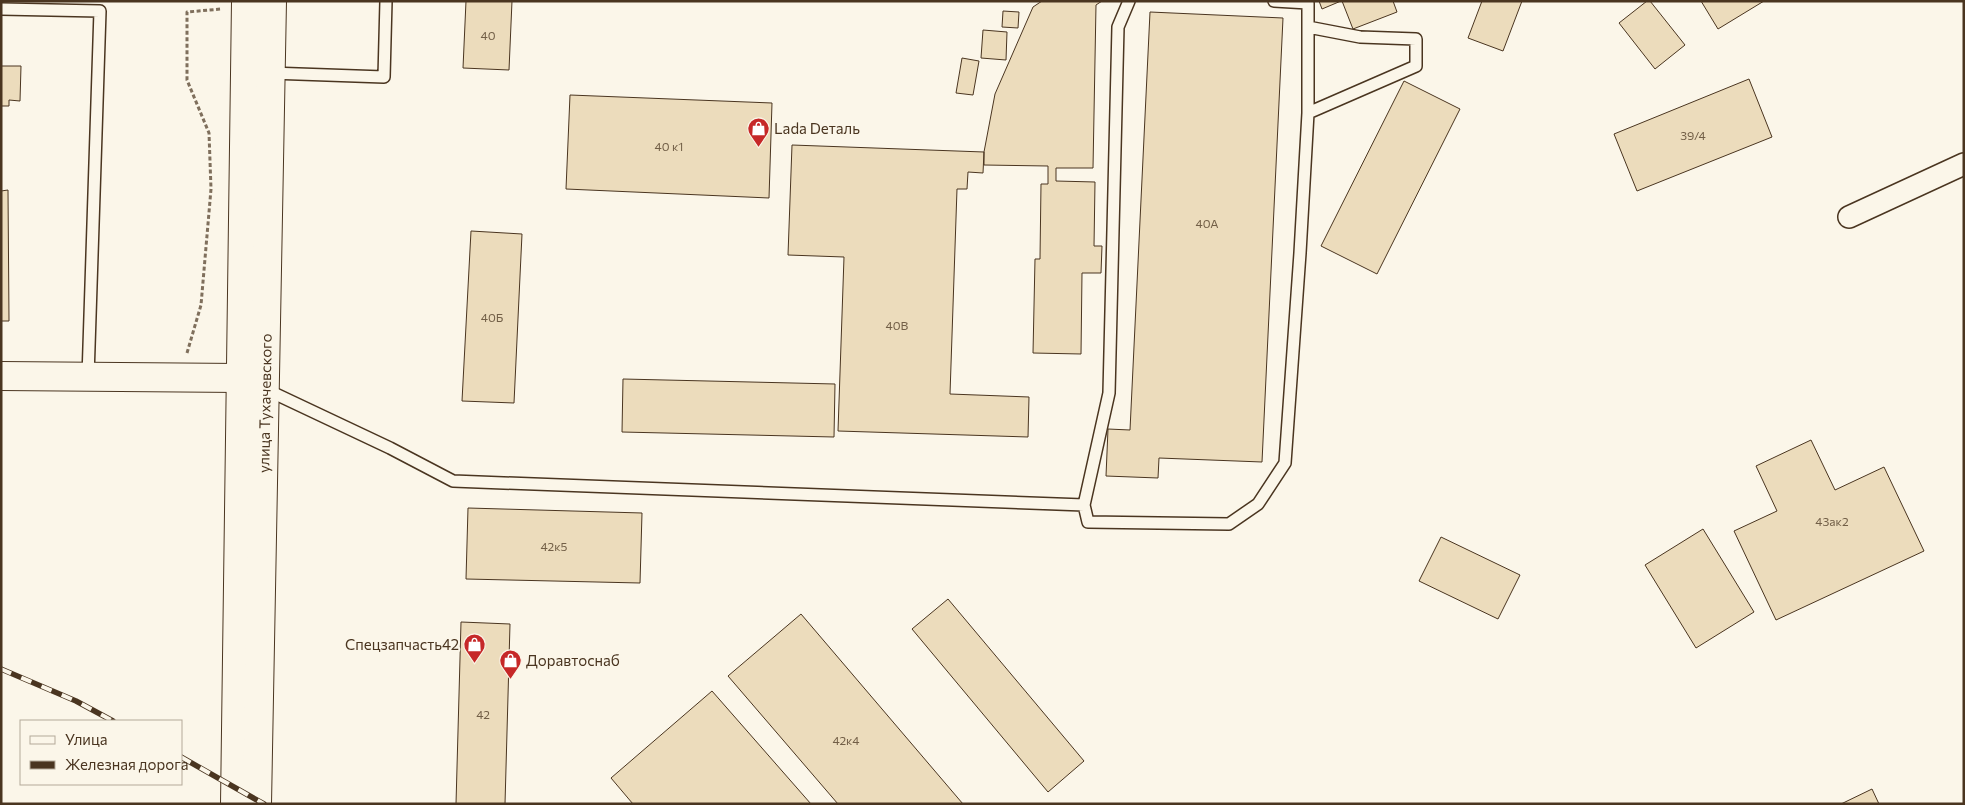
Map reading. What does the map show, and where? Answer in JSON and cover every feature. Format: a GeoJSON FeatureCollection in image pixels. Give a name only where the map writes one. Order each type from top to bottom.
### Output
{"type":"FeatureCollection","features":[{"type":"Feature","properties":{"kind":"main road","name":"улица Тухачевского"},"geometry":{"type":"LineString","coordinates":[[235,804],[252,383],[258,72],[272,1]]}},
{"type":"Feature","properties":{"kind":"main road","name":"улица Тухачевского"},"geometry":{"type":"LineString","coordinates":[[246,4],[258,72]]}},
{"type":"Feature","properties":{"kind":"main road"},"geometry":{"type":"LineString","coordinates":[[1,376],[180,378],[252,383]]}},
{"type":"Feature","properties":{"kind":"main road","name":"улица Тухачевского"},"geometry":{"type":"LineString","coordinates":[[252,383],[256,804]]}},
{"type":"Feature","properties":{"kind":"street"},"geometry":{"type":"LineString","coordinates":[[1849,217],[1964,164]]}},
{"type":"Feature","properties":{"kind":"lane"},"geometry":{"type":"LineString","coordinates":[[258,72],[384,77],[386,1]]}},
{"type":"Feature","properties":{"kind":"lane"},"geometry":{"type":"LineString","coordinates":[[1129,1],[1118,27],[1108,393],[1084,505],[1088,522],[1229,524],[1258,504],[1285,463],[1308,113],[1308,3],[1274,1]]}},
{"type":"Feature","properties":{"kind":"lane"},"geometry":{"type":"LineString","coordinates":[[1,8],[99,6],[88,377]]}},
{"type":"Feature","properties":{"kind":"lane"},"geometry":{"type":"LineString","coordinates":[[1308,27],[1360,36],[1416,39],[1416,66],[1308,113]]}},
{"type":"Feature","properties":{"kind":"lane"},"geometry":{"type":"LineString","coordinates":[[252,383],[390,448],[453,481],[1084,505]]}},
{"type":"Feature","properties":{"kind":"path"},"geometry":{"type":"LineString","coordinates":[[180,378],[201,305],[212,189],[209,133],[188,80],[187,12],[246,4]]}},
{"type":"Feature","properties":{"kind":"building"},"geometry":{"type":"Polygon","coordinates":[[[466,1],[512,1],[509,70],[463,68],[466,1]]]}},
{"type":"Feature","properties":{"kind":"building"},"geometry":{"type":"Polygon","coordinates":[[[1042,1],[1102,1],[1096,5],[1093,168],[1056,168],[1056,181],[1095,182],[1094,246],[1102,246],[1101,273],[1082,273],[1081,354],[1033,353],[1035,259],[1040,259],[1041,184],[1048,184],[1048,166],[984,165],[984,152],[995,94],[1033,7],[1042,1]]]}},
{"type":"Feature","properties":{"kind":"building"},"geometry":{"type":"Polygon","coordinates":[[[1319,1],[1341,1],[1322,9],[1319,1]]]}},
{"type":"Feature","properties":{"kind":"building"},"geometry":{"type":"Polygon","coordinates":[[[1342,1],[1393,1],[1397,12],[1353,29],[1342,1]]]}},
{"type":"Feature","properties":{"kind":"building"},"geometry":{"type":"Polygon","coordinates":[[[1482,1],[1522,1],[1503,51],[1468,38],[1482,1]]]}},
{"type":"Feature","properties":{"kind":"building"},"geometry":{"type":"Polygon","coordinates":[[[1647,1],[1650,1],[1685,45],[1655,69],[1619,23],[1647,1]]]}},
{"type":"Feature","properties":{"kind":"building"},"geometry":{"type":"Polygon","coordinates":[[[1701,1],[1764,1],[1718,29],[1701,1]]]}},
{"type":"Feature","properties":{"kind":"building"},"geometry":{"type":"Polygon","coordinates":[[[1003,11],[1019,12],[1018,28],[1002,27],[1003,11]]]}},
{"type":"Feature","properties":{"kind":"building"},"geometry":{"type":"Polygon","coordinates":[[[1150,12],[1283,18],[1262,462],[1159,458],[1158,478],[1106,476],[1108,429],[1130,430],[1150,12]]]}},
{"type":"Feature","properties":{"kind":"building"},"geometry":{"type":"Polygon","coordinates":[[[983,30],[1007,32],[1006,60],[981,58],[983,30]]]}},
{"type":"Feature","properties":{"kind":"building"},"geometry":{"type":"Polygon","coordinates":[[[962,58],[979,61],[973,95],[956,93],[962,58]]]}},
{"type":"Feature","properties":{"kind":"building"},"geometry":{"type":"Polygon","coordinates":[[[1,66],[21,66],[20,101],[9,100],[9,106],[1,106],[1,66]]]}},
{"type":"Feature","properties":{"kind":"building"},"geometry":{"type":"Polygon","coordinates":[[[1749,79],[1772,137],[1637,191],[1614,134],[1749,79]]]}},
{"type":"Feature","properties":{"kind":"building"},"geometry":{"type":"Polygon","coordinates":[[[1404,81],[1460,109],[1377,274],[1321,246],[1404,81]]]}},
{"type":"Feature","properties":{"kind":"building"},"geometry":{"type":"Polygon","coordinates":[[[570,95],[772,103],[769,198],[566,189],[570,95]]]}},
{"type":"Feature","properties":{"kind":"building"},"geometry":{"type":"Polygon","coordinates":[[[792,145],[984,152],[983,173],[968,172],[967,189],[957,189],[950,394],[1029,397],[1028,437],[838,431],[844,257],[788,255],[792,145]]]}},
{"type":"Feature","properties":{"kind":"building"},"geometry":{"type":"Polygon","coordinates":[[[8,190],[9,321],[1,321],[1,191],[8,190]]]}},
{"type":"Feature","properties":{"kind":"building"},"geometry":{"type":"Polygon","coordinates":[[[471,231],[522,234],[514,403],[462,401],[471,231]]]}},
{"type":"Feature","properties":{"kind":"building"},"geometry":{"type":"Polygon","coordinates":[[[623,379],[835,384],[834,437],[622,432],[623,379]]]}},
{"type":"Feature","properties":{"kind":"building"},"geometry":{"type":"Polygon","coordinates":[[[1811,440],[1835,490],[1884,467],[1924,551],[1776,620],[1734,531],[1777,511],[1756,466],[1811,440]]]}},
{"type":"Feature","properties":{"kind":"building"},"geometry":{"type":"Polygon","coordinates":[[[468,508],[642,513],[640,583],[466,579],[468,508]]]}},
{"type":"Feature","properties":{"kind":"building"},"geometry":{"type":"Polygon","coordinates":[[[1703,529],[1754,612],[1696,648],[1645,565],[1703,529]]]}},
{"type":"Feature","properties":{"kind":"building"},"geometry":{"type":"Polygon","coordinates":[[[1441,537],[1520,575],[1498,619],[1419,581],[1441,537]]]}},
{"type":"Feature","properties":{"kind":"building"},"geometry":{"type":"Polygon","coordinates":[[[948,599],[1084,761],[1048,792],[912,629],[948,599]]]}},
{"type":"Feature","properties":{"kind":"building"},"geometry":{"type":"Polygon","coordinates":[[[801,614],[963,804],[838,804],[728,676],[801,614]]]}},
{"type":"Feature","properties":{"kind":"building"},"geometry":{"type":"Polygon","coordinates":[[[461,622],[510,624],[505,804],[456,804],[461,622]]]}},
{"type":"Feature","properties":{"kind":"building"},"geometry":{"type":"Polygon","coordinates":[[[712,691],[811,804],[633,804],[611,778],[712,691]]]}},
{"type":"Feature","properties":{"kind":"building"},"geometry":{"type":"Polygon","coordinates":[[[1872,789],[1879,804],[1841,804],[1872,789]]]}},
{"type":"Feature","properties":{"kind":"railway"},"geometry":{"type":"LineString","coordinates":[[1,669],[76,701],[111,720]]}},
{"type":"Feature","properties":{"kind":"railway"},"geometry":{"type":"LineString","coordinates":[[182,758],[264,804]]}},
{"type":"Feature","properties":{"kind":"place","name":"Lada Dеталь"},"geometry":{"type":"Point","coordinates":[758,147]}},
{"type":"Feature","properties":{"kind":"place","name":"Спецзапчасть42"},"geometry":{"type":"Point","coordinates":[475,663]}},
{"type":"Feature","properties":{"kind":"place","name":"Доравтоснаб"},"geometry":{"type":"Point","coordinates":[510,679]}}]}
